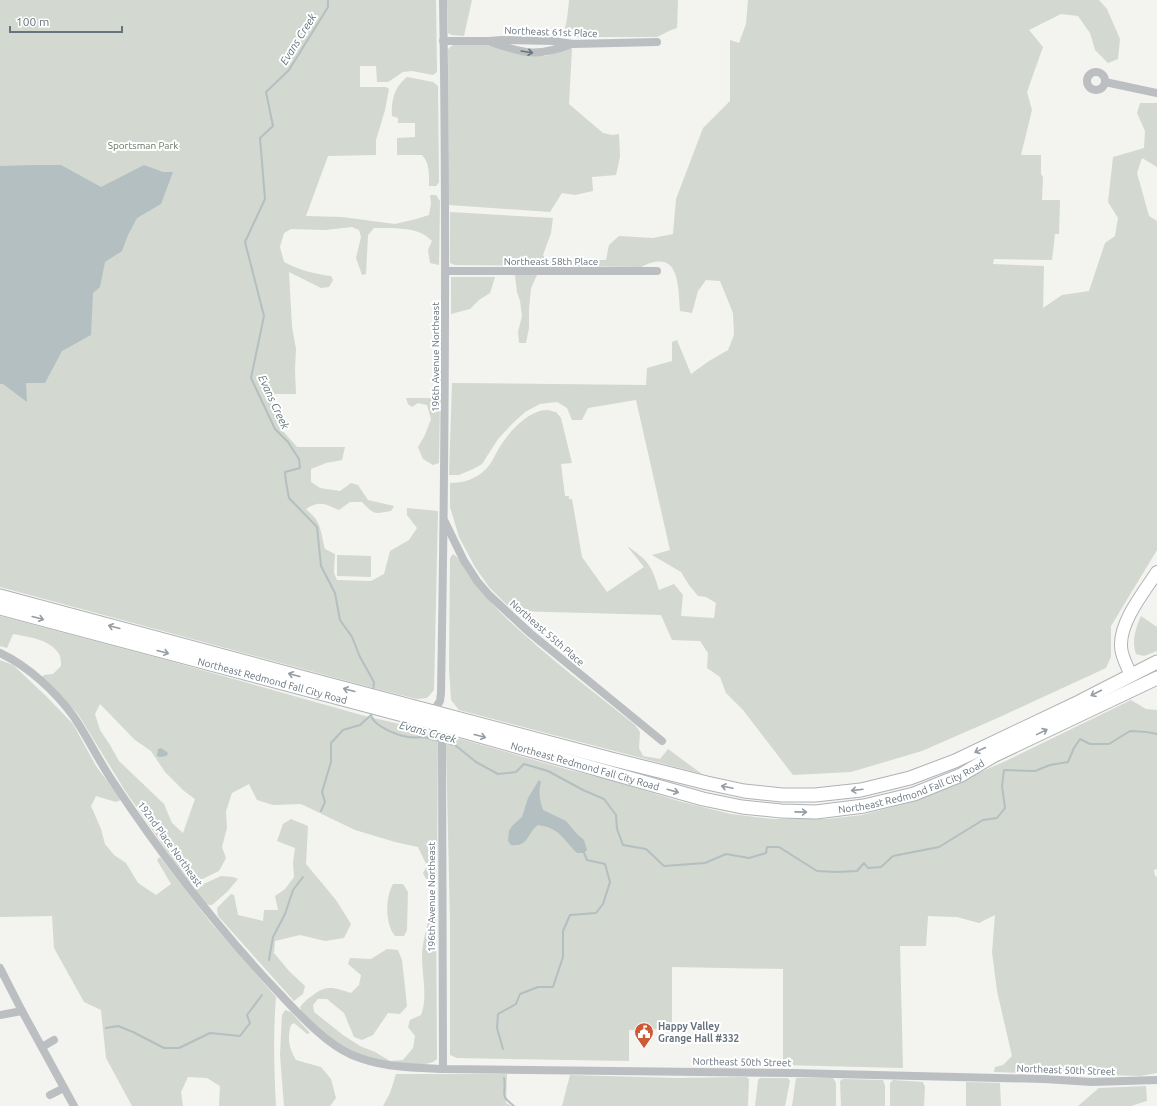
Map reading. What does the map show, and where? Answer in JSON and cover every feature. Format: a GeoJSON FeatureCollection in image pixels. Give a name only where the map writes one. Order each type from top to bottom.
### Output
{"type":"FeatureCollection","features":[{"type":"Feature","properties":{"kind":"main road","name":"Northeast Redmond Fall City Road"},"geometry":{"type":"LineString","coordinates":[[0,596],[365,700]]}},
{"type":"Feature","properties":{"kind":"main road","name":"Northeast Redmond Fall City Road"},"geometry":{"type":"LineString","coordinates":[[0,608],[389,706],[433,712],[714,785],[744,791],[782,795],[815,795],[868,788],[910,778],[955,761],[1085,699],[1157,662]]}},
{"type":"Feature","properties":{"kind":"main road"},"geometry":{"type":"LineString","coordinates":[[1131,675],[1137,687]]}},
{"type":"Feature","properties":{"kind":"main road","name":"Northeast Redmond Fall City Road"},"geometry":{"type":"LineString","coordinates":[[389,706],[416,719],[444,737],[742,807],[781,811],[816,812],[864,806],[914,794],[961,775],[993,756],[1157,678]]}},
{"type":"Feature","properties":{"kind":"main road"},"geometry":{"type":"LineString","coordinates":[[416,719],[433,712]]}},
{"type":"Feature","properties":{"kind":"main road"},"geometry":{"type":"LineString","coordinates":[[444,737],[454,723],[462,720]]}},
{"type":"Feature","properties":{"kind":"street","name":"196th Avenue Northeast"},"geometry":{"type":"LineString","coordinates":[[433,712],[440,701],[441,693],[444,519],[446,271],[443,0]]}},
{"type":"Feature","properties":{"kind":"street","name":"Northeast 61st Place"},"geometry":{"type":"LineString","coordinates":[[443,41],[553,41],[573,44],[657,42]]}},
{"type":"Feature","properties":{"kind":"street"},"geometry":{"type":"LineString","coordinates":[[489,41],[512,49],[531,53],[546,52],[573,44]]}},
{"type":"Feature","properties":{"kind":"street"},"geometry":{"type":"LineString","coordinates":[[1105,82],[1157,93]]}},
{"type":"Feature","properties":{"kind":"street","name":"Northeast 58th Place"},"geometry":{"type":"LineString","coordinates":[[446,271],[657,271]]}},
{"type":"Feature","properties":{"kind":"street","name":"Northeast 55th Place"},"geometry":{"type":"LineString","coordinates":[[444,519],[464,561],[477,581],[489,595],[530,633],[662,741]]}},
{"type":"Feature","properties":{"kind":"street"},"geometry":{"type":"LineString","coordinates":[[1131,675],[1120,646],[1122,632],[1128,618],[1157,572]]}},
{"type":"Feature","properties":{"kind":"street","name":"192nd Place Northeast"},"geometry":{"type":"LineString","coordinates":[[0,653],[19,664],[37,678],[56,696],[73,716],[113,781],[197,900],[260,974],[297,1013],[331,1043]]}},
{"type":"Feature","properties":{"kind":"street","name":"196th Avenue Northeast"},"geometry":{"type":"LineString","coordinates":[[442,1069],[444,737]]}},
{"type":"Feature","properties":{"kind":"street"},"geometry":{"type":"LineString","coordinates":[[0,968],[74,1106]]}},
{"type":"Feature","properties":{"kind":"street"},"geometry":{"type":"LineString","coordinates":[[0,1015],[22,1011]]}},
{"type":"Feature","properties":{"kind":"street"},"geometry":{"type":"LineString","coordinates":[[42,1047],[54,1040]]}},
{"type":"Feature","properties":{"kind":"street","name":"Northeast 50th Street"},"geometry":{"type":"LineString","coordinates":[[331,1043],[351,1054],[371,1062],[389,1066],[442,1069],[793,1073],[1044,1079],[1092,1082],[1157,1080]]}},
{"type":"Feature","properties":{"kind":"street"},"geometry":{"type":"LineString","coordinates":[[50,1095],[64,1088]]}},
{"type":"Feature","properties":{"kind":"green space","name":"Sportsman Park"},"geometry":{"type":"Polygon","coordinates":[[[0,0],[436,0],[437,72],[433,75],[412,71],[403,72],[388,82],[377,82],[376,66],[360,66],[360,87],[386,87],[389,89],[385,110],[376,140],[376,155],[328,156],[306,216],[342,217],[395,224],[429,215],[431,203],[430,195],[436,195],[440,201],[439,265],[430,263],[428,250],[432,241],[427,236],[413,230],[374,228],[368,235],[366,274],[362,275],[356,258],[361,237],[359,230],[352,227],[325,230],[291,229],[284,233],[280,247],[284,262],[307,271],[331,276],[333,280],[329,287],[321,288],[289,272],[292,327],[296,349],[296,394],[270,394],[282,430],[297,447],[345,447],[342,460],[326,463],[311,469],[311,482],[320,488],[340,491],[351,483],[358,485],[368,500],[394,506],[391,511],[378,513],[369,509],[362,502],[350,502],[339,510],[322,504],[311,506],[306,509],[319,524],[325,549],[335,554],[334,573],[337,580],[371,581],[384,574],[390,551],[409,540],[417,528],[407,515],[407,508],[438,511],[434,690],[427,698],[417,699],[377,689],[0,587],[0,0]]]}},
{"type":"Feature","properties":{"kind":"green space"},"geometry":{"type":"Polygon","coordinates":[[[447,0],[472,0],[464,36],[452,35],[448,33],[447,0]]]}},
{"type":"Feature","properties":{"kind":"green space"},"geometry":{"type":"Polygon","coordinates":[[[569,0],[678,0],[677,28],[657,37],[561,37],[566,25],[569,0]]]}},
{"type":"Feature","properties":{"kind":"green space"},"geometry":{"type":"Polygon","coordinates":[[[748,0],[1099,0],[1107,9],[1120,39],[1118,59],[1108,63],[1095,50],[1090,33],[1078,16],[1061,14],[1029,30],[1043,47],[1027,92],[1032,110],[1021,155],[1041,155],[1041,174],[1043,177],[1042,200],[1060,200],[1059,234],[1055,234],[1052,260],[994,259],[993,264],[1044,266],[1043,308],[1062,295],[1089,291],[1105,243],[1115,236],[1118,218],[1108,202],[1113,157],[1144,148],[1145,131],[1137,113],[1140,103],[1157,103],[1157,167],[1142,158],[1137,173],[1149,216],[1157,221],[1157,550],[1111,626],[1111,657],[1106,668],[922,751],[851,772],[793,775],[743,710],[726,693],[720,677],[707,668],[708,653],[700,641],[672,640],[661,615],[513,611],[489,587],[475,567],[459,537],[450,507],[450,483],[470,480],[486,469],[505,439],[527,417],[540,411],[547,410],[556,412],[561,418],[572,463],[561,464],[565,496],[569,496],[569,499],[572,499],[582,557],[607,592],[644,567],[627,546],[640,555],[648,564],[654,575],[659,590],[674,584],[683,595],[681,616],[714,618],[716,603],[706,597],[698,596],[681,572],[652,555],[670,550],[636,400],[588,408],[582,420],[572,420],[567,408],[557,402],[540,404],[525,412],[512,424],[498,439],[482,464],[459,475],[449,475],[452,383],[646,385],[647,368],[672,361],[672,342],[677,340],[691,374],[728,350],[734,335],[733,313],[720,281],[706,280],[698,291],[692,313],[680,311],[677,280],[670,265],[663,262],[654,262],[641,267],[455,265],[450,263],[450,212],[553,218],[551,233],[543,255],[547,260],[606,260],[609,245],[619,236],[653,238],[673,234],[676,199],[703,128],[730,101],[730,40],[739,43],[746,24],[748,0]]]}},
{"type":"Feature","properties":{"kind":"green space"},"geometry":{"type":"Polygon","coordinates":[[[453,45],[488,45],[529,56],[546,56],[566,49],[572,49],[569,104],[603,133],[612,135],[619,134],[620,157],[616,175],[592,177],[593,191],[575,195],[562,193],[550,212],[449,205],[448,49],[453,45]]]}},
{"type":"Feature","properties":{"kind":"green space"},"geometry":{"type":"Polygon","coordinates":[[[407,77],[433,82],[438,86],[439,182],[436,186],[429,186],[428,165],[422,155],[397,155],[397,138],[415,137],[415,123],[398,123],[398,118],[392,116],[394,95],[399,85],[407,77]]]}},
{"type":"Feature","properties":{"kind":"green space"},"geometry":{"type":"Polygon","coordinates":[[[515,275],[537,275],[531,288],[529,328],[526,343],[519,343],[518,332],[522,316],[515,275]]]}},
{"type":"Feature","properties":{"kind":"green space"},"geometry":{"type":"Polygon","coordinates":[[[451,277],[495,277],[490,293],[479,300],[470,309],[451,314],[451,277]]]}},
{"type":"Feature","properties":{"kind":"green space"},"geometry":{"type":"Polygon","coordinates":[[[406,398],[436,398],[440,401],[439,463],[433,465],[423,459],[418,447],[425,435],[431,419],[427,405],[418,403],[412,407],[408,404],[406,398]]]}},
{"type":"Feature","properties":{"kind":"green space"},"geometry":{"type":"Polygon","coordinates":[[[453,554],[481,591],[501,613],[533,643],[635,725],[640,732],[639,748],[643,756],[660,759],[668,749],[702,774],[459,710],[451,700],[449,668],[450,558],[453,554]]]}},
{"type":"Feature","properties":{"kind":"green space"},"geometry":{"type":"Polygon","coordinates":[[[337,555],[371,556],[371,577],[337,576],[337,555]]]}},
{"type":"Feature","properties":{"kind":"green space"},"geometry":{"type":"Polygon","coordinates":[[[0,616],[166,660],[365,716],[434,732],[437,736],[438,747],[437,876],[435,881],[426,879],[423,873],[427,866],[418,847],[355,830],[301,804],[273,805],[257,800],[249,784],[232,793],[226,811],[227,828],[222,847],[226,858],[219,871],[194,883],[188,882],[124,789],[78,714],[42,677],[44,675],[53,674],[61,666],[60,655],[55,649],[44,642],[13,634],[7,648],[0,646],[0,616]],[[100,704],[95,714],[100,730],[119,761],[164,804],[172,823],[183,833],[195,799],[184,791],[165,772],[151,751],[135,740],[100,704]]]}},
{"type":"Feature","properties":{"kind":"green space"},"geometry":{"type":"Polygon","coordinates":[[[1141,616],[1157,627],[1157,651],[1144,656],[1136,654],[1134,645],[1136,630],[1141,616]]]}},
{"type":"Feature","properties":{"kind":"green space"},"geometry":{"type":"Polygon","coordinates":[[[0,660],[13,665],[73,724],[96,766],[121,800],[116,802],[96,796],[91,806],[101,829],[105,844],[114,855],[126,863],[138,883],[156,895],[171,884],[157,860],[160,857],[211,923],[276,997],[274,1051],[276,1106],[219,1106],[220,1086],[207,1078],[188,1077],[181,1092],[183,1106],[132,1106],[106,1058],[101,1010],[84,1002],[54,948],[52,916],[0,917],[0,660]]]}},
{"type":"Feature","properties":{"kind":"green space"},"geometry":{"type":"Polygon","coordinates":[[[1131,700],[1146,709],[1157,710],[1157,869],[1154,870],[1155,876],[1157,877],[1157,1073],[1140,1076],[994,1072],[995,1067],[1003,1065],[1012,1056],[997,991],[992,952],[995,915],[979,923],[957,917],[928,916],[926,946],[900,946],[903,1068],[783,1065],[783,969],[672,967],[672,1029],[629,1030],[629,1061],[457,1058],[450,1055],[450,921],[447,739],[454,737],[569,770],[607,779],[682,802],[731,814],[773,819],[827,819],[862,815],[915,801],[1008,760],[1131,700]]]}},
{"type":"Feature","properties":{"kind":"green space"},"geometry":{"type":"Polygon","coordinates":[[[291,819],[308,826],[306,864],[336,900],[351,924],[344,938],[325,941],[300,935],[275,941],[274,953],[289,971],[305,986],[303,994],[294,1001],[218,916],[217,908],[231,894],[234,895],[238,915],[263,921],[264,910],[278,910],[275,896],[285,889],[294,877],[293,863],[295,848],[277,841],[283,824],[291,819]]]}},
{"type":"Feature","properties":{"kind":"green space"},"geometry":{"type":"Polygon","coordinates":[[[221,876],[238,879],[227,892],[212,905],[209,905],[203,901],[196,891],[197,887],[221,876]]]}},
{"type":"Feature","properties":{"kind":"green space"},"geometry":{"type":"Polygon","coordinates":[[[393,884],[403,884],[408,892],[407,930],[404,936],[395,936],[389,925],[387,903],[393,884]]]}},
{"type":"Feature","properties":{"kind":"green space"},"geometry":{"type":"Polygon","coordinates":[[[431,889],[436,892],[437,1059],[426,1064],[409,1065],[368,1058],[345,1048],[328,1037],[302,1013],[300,1007],[310,997],[326,988],[351,993],[359,985],[361,975],[348,964],[350,958],[371,959],[387,949],[398,950],[402,960],[407,1006],[400,1014],[388,1013],[373,1035],[362,1040],[354,1037],[344,1013],[327,999],[318,999],[313,1005],[314,1012],[343,1035],[360,1046],[375,1052],[390,1061],[403,1060],[413,1048],[415,1036],[408,1027],[410,1020],[421,1015],[423,1008],[424,994],[422,951],[430,911],[431,889]]]}},
{"type":"Feature","properties":{"kind":"green space"},"geometry":{"type":"Polygon","coordinates":[[[285,1010],[291,1012],[310,1033],[307,1034],[294,1023],[291,1025],[289,1034],[290,1048],[296,1060],[321,1067],[331,1079],[336,1098],[330,1106],[284,1106],[280,1055],[282,1015],[285,1010]]]}},
{"type":"Feature","properties":{"kind":"green space"},"geometry":{"type":"Polygon","coordinates":[[[396,1074],[507,1074],[506,1103],[512,1106],[383,1106],[390,1093],[396,1074]]]}},
{"type":"Feature","properties":{"kind":"green space"},"geometry":{"type":"Polygon","coordinates":[[[570,1075],[676,1078],[746,1077],[749,1079],[748,1106],[562,1106],[570,1075]]]}},
{"type":"Feature","properties":{"kind":"green space"},"geometry":{"type":"Polygon","coordinates":[[[760,1078],[788,1078],[790,1081],[785,1106],[755,1106],[758,1080],[760,1078]]]}},
{"type":"Feature","properties":{"kind":"green space"},"geometry":{"type":"Polygon","coordinates":[[[796,1078],[833,1078],[836,1083],[836,1106],[792,1106],[796,1078]]]}},
{"type":"Feature","properties":{"kind":"green space"},"geometry":{"type":"Polygon","coordinates":[[[843,1079],[883,1080],[885,1086],[885,1106],[841,1106],[840,1081],[843,1079]]]}},
{"type":"Feature","properties":{"kind":"green space"},"geometry":{"type":"Polygon","coordinates":[[[893,1080],[923,1082],[925,1087],[924,1106],[890,1106],[890,1083],[893,1080]]]}},
{"type":"Feature","properties":{"kind":"green space"},"geometry":{"type":"Polygon","coordinates":[[[966,1082],[1000,1083],[1001,1106],[966,1106],[966,1082]]]}},
{"type":"Feature","properties":{"kind":"green space"},"geometry":{"type":"Polygon","coordinates":[[[1146,1086],[1147,1101],[1131,1106],[1078,1106],[1099,1088],[1146,1086]]]}},
{"type":"Feature","properties":{"kind":"shaded area"},"geometry":{"type":"Polygon","coordinates":[[[61,165],[101,187],[144,165],[163,172],[173,172],[161,204],[137,218],[122,251],[105,262],[100,287],[93,293],[91,335],[62,351],[45,383],[26,383],[27,402],[3,384],[0,384],[0,166],[61,165]]]}},
{"type":"Feature","properties":{"kind":"shaded area"},"geometry":{"type":"Polygon","coordinates":[[[161,748],[167,752],[168,754],[166,756],[157,756],[158,749],[161,748]]]}},
{"type":"Feature","properties":{"kind":"shaded area"},"geometry":{"type":"Polygon","coordinates":[[[539,780],[541,782],[540,796],[543,810],[566,821],[584,840],[587,850],[584,853],[577,853],[556,831],[545,826],[538,825],[521,844],[511,845],[508,841],[509,831],[512,826],[522,817],[528,798],[539,780]]]}},
{"type":"Feature","properties":{"kind":"waterway","name":"Evans Creek"},"geometry":{"type":"LineString","coordinates":[[328,0],[328,7],[289,70],[266,92],[273,126],[260,138],[265,199],[245,242],[264,316],[251,378],[275,429],[288,442],[299,459],[300,468],[285,472],[289,498],[317,527],[321,566],[335,593],[340,620],[352,637],[360,657],[374,682],[373,692]]}},
{"type":"Feature","properties":{"kind":"waterway","name":"Evans Creek"},"geometry":{"type":"LineString","coordinates":[[371,712],[374,721],[391,732],[408,737],[424,737],[439,741]]}},
{"type":"Feature","properties":{"kind":"waterway"},"geometry":{"type":"LineString","coordinates":[[321,811],[325,802],[322,792],[331,762],[331,743],[343,730],[360,725],[370,716]]}},
{"type":"Feature","properties":{"kind":"waterway","name":"Evans Creek"},"geometry":{"type":"LineString","coordinates":[[443,742],[455,745],[476,762],[498,774],[516,772],[524,764],[548,771],[583,790],[604,799],[616,815],[617,829],[623,845],[646,849],[664,866],[705,863],[726,854],[749,858],[766,853],[767,847],[779,847],[817,871],[837,872],[857,871],[864,863],[868,868],[881,867],[893,856],[939,847],[983,820],[997,818],[1005,808],[1002,786],[1004,770],[1035,771],[1050,765],[1068,762],[1080,739],[1090,744],[1109,744],[1130,731],[1157,734]]}},
{"type":"Feature","properties":{"kind":"waterway"},"geometry":{"type":"LineString","coordinates":[[503,1049],[497,1028],[498,1014],[516,1004],[520,994],[538,987],[553,987],[563,957],[563,931],[570,915],[596,913],[603,904],[610,882],[605,864],[587,860],[584,853]]}},
{"type":"Feature","properties":{"kind":"waterway"},"geometry":{"type":"LineString","coordinates":[[269,960],[273,937],[285,914],[293,890],[303,877]]}},
{"type":"Feature","properties":{"kind":"waterway"},"geometry":{"type":"LineString","coordinates":[[106,1028],[118,1026],[164,1048],[179,1048],[210,1033],[240,1036],[250,1023],[247,1015],[262,995]]}},
{"type":"Feature","properties":{"kind":"waterway"},"geometry":{"type":"LineString","coordinates":[[504,1078],[504,1094],[506,1099],[514,1106]]}},
{"type":"Feature","properties":{"kind":"place","name":"Happy Valley Grange Hall #332"},"geometry":{"type":"Point","coordinates":[644,1049]}}]}
